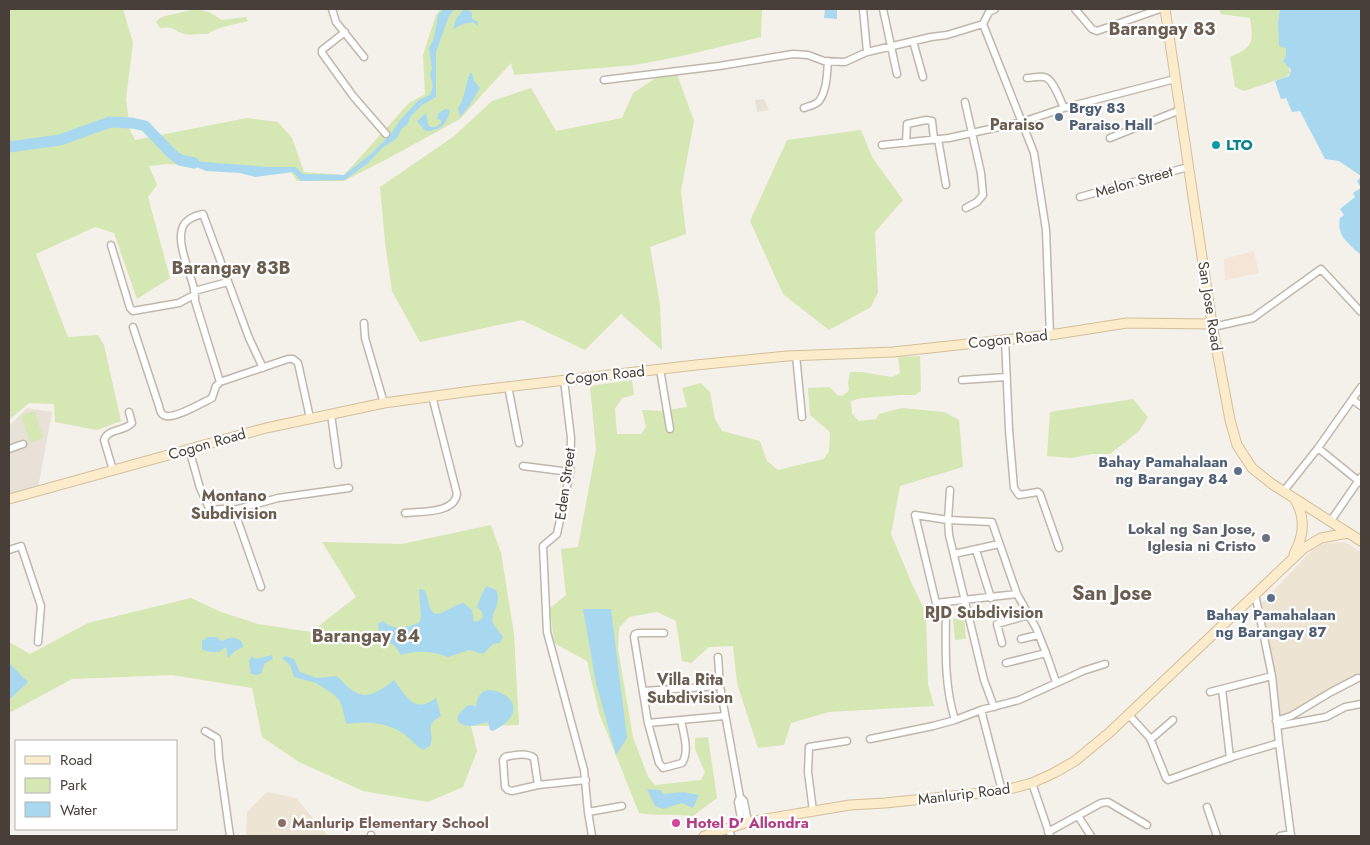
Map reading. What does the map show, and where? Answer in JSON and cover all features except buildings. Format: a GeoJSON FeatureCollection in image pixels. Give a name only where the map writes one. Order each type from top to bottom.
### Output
{"type":"FeatureCollection","features":[{"type":"Feature","properties":{"kind":"main road","name":"San Jose Road"},"geometry":{"type":"LineString","coordinates":[[1165,9],[1213,326],[1228,412],[1237,445],[1252,468],[1283,492],[1361,541]]}},
{"type":"Feature","properties":{"kind":"main road","name":"Cogon Road"},"geometry":{"type":"LineString","coordinates":[[9,499],[266,428],[384,403],[432,396],[796,355],[893,352],[1050,335],[1126,323],[1213,326]]}},
{"type":"Feature","properties":{"kind":"main road","name":"Manlurip Road"},"geometry":{"type":"LineString","coordinates":[[1292,559],[1299,545],[1303,528],[1302,514],[1295,500]]}},
{"type":"Feature","properties":{"kind":"main road","name":"Manlurip Road"},"geometry":{"type":"LineString","coordinates":[[704,836],[730,832],[745,823],[814,810],[1002,791],[1032,783],[1054,773],[1075,761],[1094,746],[1304,548],[1321,538],[1348,533]]}},
{"type":"Feature","properties":{"kind":"street"},"geometry":{"type":"LineString","coordinates":[[332,9],[336,22],[364,57]]}},
{"type":"Feature","properties":{"kind":"street"},"geometry":{"type":"LineString","coordinates":[[863,9],[867,52]]}},
{"type":"Feature","properties":{"kind":"street"},"geometry":{"type":"LineString","coordinates":[[883,9],[897,74]]}},
{"type":"Feature","properties":{"kind":"street"},"geometry":{"type":"LineString","coordinates":[[995,9],[989,12],[984,24],[1034,153],[1046,230],[1050,335]]}},
{"type":"Feature","properties":{"kind":"street"},"geometry":{"type":"LineString","coordinates":[[1074,9],[1092,29],[1097,31],[1160,9]]}},
{"type":"Feature","properties":{"kind":"street"},"geometry":{"type":"LineString","coordinates":[[604,80],[719,66],[793,54],[808,55],[828,61],[845,62],[867,52],[947,35],[984,24]]}},
{"type":"Feature","properties":{"kind":"street"},"geometry":{"type":"LineString","coordinates":[[345,32],[322,50],[322,53],[353,96],[386,134]]}},
{"type":"Feature","properties":{"kind":"street"},"geometry":{"type":"LineString","coordinates":[[913,41],[923,77]]}},
{"type":"Feature","properties":{"kind":"street"},"geometry":{"type":"LineString","coordinates":[[804,108],[819,101],[826,83],[828,61]]}},
{"type":"Feature","properties":{"kind":"street"},"geometry":{"type":"LineString","coordinates":[[1026,78],[1041,76],[1048,79],[1064,108]]}},
{"type":"Feature","properties":{"kind":"street"},"geometry":{"type":"LineString","coordinates":[[882,145],[936,139],[1022,122],[1064,108],[1175,79]]}},
{"type":"Feature","properties":{"kind":"street"},"geometry":{"type":"LineString","coordinates":[[965,102],[973,132],[983,195],[977,202],[966,208]]}},
{"type":"Feature","properties":{"kind":"street"},"geometry":{"type":"LineString","coordinates":[[1110,138],[1180,110]]}},
{"type":"Feature","properties":{"kind":"street"},"geometry":{"type":"LineString","coordinates":[[906,143],[906,124],[926,120],[932,121],[946,185]]}},
{"type":"Feature","properties":{"kind":"street","name":"Melon Street"},"geometry":{"type":"LineString","coordinates":[[1080,197],[1188,167]]}},
{"type":"Feature","properties":{"kind":"street"},"geometry":{"type":"LineString","coordinates":[[220,382],[185,261],[182,242],[184,224],[191,218],[203,214],[249,338],[263,368]]}},
{"type":"Feature","properties":{"kind":"street"},"geometry":{"type":"LineString","coordinates":[[111,245],[130,308],[133,311],[179,303],[194,293],[228,282]]}},
{"type":"Feature","properties":{"kind":"street"},"geometry":{"type":"LineString","coordinates":[[1213,326],[1253,318],[1320,269],[1361,312]]}},
{"type":"Feature","properties":{"kind":"street"},"geometry":{"type":"LineString","coordinates":[[364,323],[365,338],[384,403]]}},
{"type":"Feature","properties":{"kind":"street"},"geometry":{"type":"LineString","coordinates":[[133,327],[161,413],[164,416],[185,411],[212,398],[216,386],[220,382],[288,359],[293,359],[298,362],[310,418]]}},
{"type":"Feature","properties":{"kind":"street"},"geometry":{"type":"LineString","coordinates":[[1005,339],[1014,488],[1019,495],[1039,493],[1059,548]]}},
{"type":"Feature","properties":{"kind":"street"},"geometry":{"type":"LineString","coordinates":[[796,355],[802,416]]}},
{"type":"Feature","properties":{"kind":"street"},"geometry":{"type":"LineString","coordinates":[[660,369],[670,429]]}},
{"type":"Feature","properties":{"kind":"street"},"geometry":{"type":"LineString","coordinates":[[962,380],[1006,377]]}},
{"type":"Feature","properties":{"kind":"street","name":"Eden Street"},"geometry":{"type":"LineString","coordinates":[[564,380],[571,438],[570,472],[559,529],[555,537],[543,546],[546,624],[586,780]]}},
{"type":"Feature","properties":{"kind":"street"},"geometry":{"type":"LineString","coordinates":[[508,386],[519,443]]}},
{"type":"Feature","properties":{"kind":"street"},"geometry":{"type":"LineString","coordinates":[[1283,492],[1318,448],[1361,387]]}},
{"type":"Feature","properties":{"kind":"street"},"geometry":{"type":"LineString","coordinates":[[405,513],[444,508],[450,506],[456,500],[457,494],[432,396]]}},
{"type":"Feature","properties":{"kind":"street"},"geometry":{"type":"LineString","coordinates":[[1353,400],[1361,406]]}},
{"type":"Feature","properties":{"kind":"street"},"geometry":{"type":"LineString","coordinates":[[112,470],[104,440],[105,436],[109,432],[129,426],[132,423],[129,412]]}},
{"type":"Feature","properties":{"kind":"street"},"geometry":{"type":"LineString","coordinates":[[331,414],[338,465]]}},
{"type":"Feature","properties":{"kind":"street"},"geometry":{"type":"LineString","coordinates":[[9,448],[23,444]]}},
{"type":"Feature","properties":{"kind":"street"},"geometry":{"type":"LineString","coordinates":[[1318,448],[1360,480],[1330,522]]}},
{"type":"Feature","properties":{"kind":"street"},"geometry":{"type":"LineString","coordinates":[[189,449],[200,488],[210,510],[234,510],[278,498],[349,488]]}},
{"type":"Feature","properties":{"kind":"street"},"geometry":{"type":"LineString","coordinates":[[523,466],[570,472]]}},
{"type":"Feature","properties":{"kind":"street"},"geometry":{"type":"LineString","coordinates":[[950,490],[949,535],[984,680],[994,707]]}},
{"type":"Feature","properties":{"kind":"street"},"geometry":{"type":"LineString","coordinates":[[234,510],[261,587]]}},
{"type":"Feature","properties":{"kind":"street"},"geometry":{"type":"LineString","coordinates":[[1017,594],[935,602],[915,515],[948,520],[990,521],[1017,594],[1029,615],[1046,653],[1056,682]]}},
{"type":"Feature","properties":{"kind":"street"},"geometry":{"type":"LineString","coordinates":[[954,554],[999,544]]}},
{"type":"Feature","properties":{"kind":"street"},"geometry":{"type":"LineString","coordinates":[[9,550],[21,546],[41,606],[38,642]]}},
{"type":"Feature","properties":{"kind":"street"},"geometry":{"type":"LineString","coordinates":[[976,550],[991,598]]}},
{"type":"Feature","properties":{"kind":"street"},"geometry":{"type":"LineString","coordinates":[[1255,594],[1272,676],[1276,723],[1291,835],[1280,836]]}},
{"type":"Feature","properties":{"kind":"street"},"geometry":{"type":"LineString","coordinates":[[946,602],[947,679],[950,704],[955,720]]}},
{"type":"Feature","properties":{"kind":"street"},"geometry":{"type":"LineString","coordinates":[[1002,643],[997,624],[1029,615]]}},
{"type":"Feature","properties":{"kind":"street"},"geometry":{"type":"LineString","coordinates":[[664,633],[639,632],[635,634],[648,723],[659,763],[663,768],[684,761],[686,749],[680,720]]}},
{"type":"Feature","properties":{"kind":"street"},"geometry":{"type":"LineString","coordinates":[[1021,639],[1038,635]]}},
{"type":"Feature","properties":{"kind":"street"},"geometry":{"type":"LineString","coordinates":[[1006,663],[1046,653]]}},
{"type":"Feature","properties":{"kind":"street"},"geometry":{"type":"LineString","coordinates":[[718,657],[724,716],[740,797],[738,802],[745,823]]}},
{"type":"Feature","properties":{"kind":"street"},"geometry":{"type":"LineString","coordinates":[[870,738],[955,720],[981,710],[1019,700],[1056,682],[1105,664]]}},
{"type":"Feature","properties":{"kind":"street"},"geometry":{"type":"LineString","coordinates":[[1210,692],[1272,676]]}},
{"type":"Feature","properties":{"kind":"street"},"geometry":{"type":"LineString","coordinates":[[1276,723],[1358,678]]}},
{"type":"Feature","properties":{"kind":"street"},"geometry":{"type":"LineString","coordinates":[[643,691],[720,686]]}},
{"type":"Feature","properties":{"kind":"street"},"geometry":{"type":"LineString","coordinates":[[1222,689],[1230,758]]}},
{"type":"Feature","properties":{"kind":"street"},"geometry":{"type":"LineString","coordinates":[[1276,723],[1326,717],[1344,707],[1361,704]]}},
{"type":"Feature","properties":{"kind":"street"},"geometry":{"type":"LineString","coordinates":[[981,710],[1002,791]]}},
{"type":"Feature","properties":{"kind":"street"},"geometry":{"type":"LineString","coordinates":[[1128,714],[1151,739],[1168,780],[1279,743]]}},
{"type":"Feature","properties":{"kind":"street"},"geometry":{"type":"LineString","coordinates":[[648,723],[724,716]]}},
{"type":"Feature","properties":{"kind":"street"},"geometry":{"type":"LineString","coordinates":[[1151,739],[1173,720]]}},
{"type":"Feature","properties":{"kind":"street"},"geometry":{"type":"LineString","coordinates":[[205,731],[216,738],[218,742],[230,836]]}},
{"type":"Feature","properties":{"kind":"street"},"geometry":{"type":"LineString","coordinates":[[814,810],[808,772],[809,747],[847,741]]}},
{"type":"Feature","properties":{"kind":"street"},"geometry":{"type":"LineString","coordinates":[[538,785],[534,758],[532,756],[527,754],[505,757],[503,760],[505,787],[508,790],[512,791],[538,785],[586,780],[592,836]]}},
{"type":"Feature","properties":{"kind":"street"},"geometry":{"type":"LineString","coordinates":[[1032,783],[1049,834],[1078,816],[1108,802],[1147,824]]}},
{"type":"Feature","properties":{"kind":"street"},"geometry":{"type":"LineString","coordinates":[[588,812],[622,806]]}},
{"type":"Feature","properties":{"kind":"street"},"geometry":{"type":"LineString","coordinates":[[1207,807],[1216,836]]}},
{"type":"Feature","properties":{"kind":"street"},"geometry":{"type":"LineString","coordinates":[[1078,816],[1091,836]]}},
{"type":"Feature","properties":{"kind":"shaded area"},"geometry":{"type":"Polygon","coordinates":[[[764,99],[769,110],[757,112],[755,100],[764,99]]]}},
{"type":"Feature","properties":{"kind":"shaded area"},"geometry":{"type":"Polygon","coordinates":[[[1254,251],[1259,273],[1225,280],[1224,259],[1254,251]]]}},
{"type":"Feature","properties":{"kind":"shaded area"},"geometry":{"type":"Polygon","coordinates":[[[27,408],[52,412],[38,488],[9,498],[9,426],[27,408]]]}},
{"type":"Feature","properties":{"kind":"shaded area"},"geometry":{"type":"Polygon","coordinates":[[[1345,542],[1361,552],[1361,673],[1281,717],[1261,604],[1315,547],[1326,543],[1345,542]]]}},
{"type":"Feature","properties":{"kind":"shaded area","name":"Manlurip Elementary School"},"geometry":{"type":"Polygon","coordinates":[[[267,792],[296,798],[328,836],[246,836],[247,812],[267,792]]]}},
{"type":"Feature","properties":{"kind":"green space"},"geometry":{"type":"Polygon","coordinates":[[[9,9],[123,9],[133,43],[126,99],[130,130],[135,140],[247,118],[278,122],[292,138],[304,172],[344,175],[409,103],[425,94],[423,55],[436,15],[441,9],[762,9],[761,37],[682,56],[635,65],[514,75],[511,63],[460,119],[344,181],[297,181],[291,172],[168,164],[149,166],[157,185],[148,197],[170,278],[137,299],[114,233],[95,227],[36,254],[68,337],[98,335],[104,345],[121,421],[97,430],[55,422],[54,404],[29,403],[9,420],[9,9]]]}},
{"type":"Feature","properties":{"kind":"green space"},"geometry":{"type":"Polygon","coordinates":[[[196,9],[209,12],[222,20],[246,17],[248,21],[208,34],[190,35],[171,28],[160,28],[156,22],[165,16],[196,9]]]}},
{"type":"Feature","properties":{"kind":"green space"},"geometry":{"type":"Polygon","coordinates":[[[1219,9],[1280,9],[1278,22],[1286,48],[1290,73],[1286,77],[1244,91],[1235,87],[1230,57],[1238,54],[1250,43],[1252,33],[1250,18],[1221,14],[1219,9]]]}},
{"type":"Feature","properties":{"kind":"green space"},"geometry":{"type":"Polygon","coordinates":[[[674,66],[694,121],[681,191],[686,234],[650,247],[660,304],[662,350],[621,314],[585,350],[522,320],[420,342],[392,291],[380,187],[453,137],[492,101],[531,88],[556,131],[622,118],[633,93],[674,66]]]}},
{"type":"Feature","properties":{"kind":"green space"},"geometry":{"type":"Polygon","coordinates":[[[861,130],[872,157],[903,200],[875,232],[878,292],[871,307],[829,330],[783,294],[750,221],[787,140],[861,130]]]}},
{"type":"Feature","properties":{"kind":"green space"},"geometry":{"type":"Polygon","coordinates":[[[920,356],[921,391],[915,395],[862,398],[851,401],[852,414],[859,421],[876,419],[879,414],[902,408],[944,412],[959,420],[963,467],[900,486],[891,534],[926,613],[928,684],[934,706],[829,712],[791,723],[784,745],[758,748],[737,683],[733,646],[709,647],[691,663],[682,661],[676,621],[657,612],[629,617],[619,628],[618,649],[633,737],[648,777],[655,785],[701,780],[705,772],[695,749],[695,738],[708,737],[717,798],[693,816],[639,813],[599,713],[587,661],[554,643],[550,608],[566,595],[561,549],[578,547],[596,449],[590,386],[632,380],[634,395],[622,398],[615,409],[617,434],[641,434],[646,427],[642,410],[661,411],[687,407],[682,388],[701,383],[710,392],[715,419],[722,431],[760,441],[767,461],[778,470],[824,459],[829,451],[830,432],[810,415],[808,388],[830,387],[837,395],[843,396],[849,390],[850,372],[892,377],[900,373],[898,357],[920,356]]]}},
{"type":"Feature","properties":{"kind":"green space"},"geometry":{"type":"Polygon","coordinates":[[[1133,399],[1148,417],[1139,431],[1110,454],[1092,454],[1072,458],[1047,456],[1050,412],[1133,399]]]}},
{"type":"Feature","properties":{"kind":"green space"},"geometry":{"type":"Polygon","coordinates":[[[35,411],[43,438],[30,443],[21,415],[35,411]]]}},
{"type":"Feature","properties":{"kind":"green space"},"geometry":{"type":"Polygon","coordinates":[[[491,525],[501,553],[514,634],[519,725],[471,726],[477,751],[463,787],[428,802],[363,791],[299,762],[262,737],[252,688],[172,675],[72,679],[9,713],[9,642],[30,654],[88,623],[191,598],[221,612],[258,624],[311,632],[356,597],[322,542],[402,544],[491,525]]]}},
{"type":"Feature","properties":{"kind":"green space"},"geometry":{"type":"Polygon","coordinates":[[[964,618],[966,639],[955,640],[953,619],[964,618]]]}},
{"type":"Feature","properties":{"kind":"water"},"geometry":{"type":"Polygon","coordinates":[[[443,9],[455,9],[449,16],[436,52],[436,97],[422,105],[411,116],[397,138],[345,180],[301,181],[293,172],[255,177],[240,173],[206,171],[180,160],[267,167],[295,167],[303,174],[344,175],[372,153],[391,134],[400,120],[419,100],[430,95],[433,86],[430,74],[432,69],[429,48],[434,38],[438,15],[443,9]]]}},
{"type":"Feature","properties":{"kind":"water"},"geometry":{"type":"Polygon","coordinates":[[[464,9],[472,12],[472,19],[478,22],[478,26],[473,22],[460,25],[453,30],[456,19],[464,9]]]}},
{"type":"Feature","properties":{"kind":"water"},"geometry":{"type":"Polygon","coordinates":[[[825,9],[837,9],[837,19],[824,18],[825,9]]]}},
{"type":"Feature","properties":{"kind":"water"},"geometry":{"type":"Polygon","coordinates":[[[1280,9],[1361,9],[1361,176],[1339,161],[1325,159],[1300,111],[1292,112],[1286,98],[1281,99],[1275,81],[1289,76],[1291,70],[1283,61],[1286,56],[1286,48],[1279,46],[1278,22],[1280,9]]]}},
{"type":"Feature","properties":{"kind":"water"},"geometry":{"type":"Polygon","coordinates":[[[470,73],[472,73],[474,81],[480,88],[460,117],[458,108],[462,101],[470,73]]]}},
{"type":"Feature","properties":{"kind":"water"},"geometry":{"type":"Polygon","coordinates":[[[445,109],[450,110],[447,120],[435,130],[425,131],[417,121],[426,113],[430,127],[436,127],[441,123],[441,120],[437,119],[438,114],[445,109]]]}},
{"type":"Feature","properties":{"kind":"water"},"geometry":{"type":"Polygon","coordinates":[[[1361,177],[1361,188],[1357,181],[1361,177]]]}},
{"type":"Feature","properties":{"kind":"water"},"geometry":{"type":"Polygon","coordinates":[[[1361,188],[1361,255],[1344,239],[1339,224],[1340,218],[1344,215],[1340,209],[1355,197],[1353,193],[1361,188]]]}},
{"type":"Feature","properties":{"kind":"water"},"geometry":{"type":"Polygon","coordinates":[[[487,586],[496,590],[498,595],[492,619],[503,637],[500,643],[493,644],[483,654],[469,650],[448,657],[425,652],[401,655],[395,646],[380,638],[378,624],[383,621],[391,626],[400,628],[419,623],[421,618],[419,589],[424,590],[430,608],[435,614],[464,603],[472,610],[474,622],[480,620],[483,617],[482,612],[477,607],[482,593],[487,586]]]}},
{"type":"Feature","properties":{"kind":"water"},"geometry":{"type":"Polygon","coordinates":[[[583,609],[611,609],[627,738],[616,755],[596,683],[583,609]]]}},
{"type":"Feature","properties":{"kind":"water"},"geometry":{"type":"Polygon","coordinates":[[[208,637],[216,637],[222,641],[235,638],[242,642],[243,647],[235,651],[228,658],[226,647],[219,652],[202,650],[202,641],[208,637]]]}},
{"type":"Feature","properties":{"kind":"water"},"geometry":{"type":"Polygon","coordinates":[[[272,655],[273,659],[265,663],[261,674],[251,674],[249,663],[251,656],[256,659],[272,655]]]}},
{"type":"Feature","properties":{"kind":"water"},"geometry":{"type":"Polygon","coordinates":[[[286,656],[294,659],[300,672],[317,678],[337,676],[358,694],[371,694],[394,680],[412,702],[417,704],[429,703],[436,698],[441,716],[432,723],[430,746],[423,750],[401,732],[381,724],[346,724],[339,700],[316,683],[294,677],[290,665],[282,658],[286,656]]]}},
{"type":"Feature","properties":{"kind":"water"},"geometry":{"type":"Polygon","coordinates":[[[9,663],[28,682],[9,700],[9,663]]]}},
{"type":"Feature","properties":{"kind":"water"},"geometry":{"type":"Polygon","coordinates":[[[488,690],[503,694],[511,700],[513,710],[509,720],[493,731],[490,730],[488,722],[470,726],[460,723],[458,718],[463,709],[469,705],[476,706],[479,695],[488,690]]]}},
{"type":"Feature","properties":{"kind":"water"},"geometry":{"type":"Polygon","coordinates":[[[647,789],[660,790],[664,794],[683,792],[699,795],[693,808],[682,803],[663,809],[655,806],[647,789]]]}},
{"type":"Feature","properties":{"kind":"waterway"},"geometry":{"type":"LineString","coordinates":[[9,147],[60,140],[110,122],[132,123],[145,126],[180,160],[194,163]]}},
{"type":"Feature","properties":{"kind":"place","name":"Brgy 83 Paraiso Hall"},"geometry":{"type":"Point","coordinates":[1059,117]}},
{"type":"Feature","properties":{"kind":"place","name":"LTO"},"geometry":{"type":"Point","coordinates":[1216,145]}},
{"type":"Feature","properties":{"kind":"place","name":"Bahay Pamahalaan ng Barangay 84"},"geometry":{"type":"Point","coordinates":[1238,471]}},
{"type":"Feature","properties":{"kind":"place","name":"Lokal ng San Jose, Iglesia ni Cristo"},"geometry":{"type":"Point","coordinates":[1266,538]}},
{"type":"Feature","properties":{"kind":"place","name":"Bahay Pamahalaan ng Barangay 87"},"geometry":{"type":"Point","coordinates":[1271,598]}},
{"type":"Feature","properties":{"kind":"place","name":"Manlurip Elementary School"},"geometry":{"type":"Point","coordinates":[282,823]}},
{"type":"Feature","properties":{"kind":"place","name":"Hotel D' Allondra"},"geometry":{"type":"Point","coordinates":[676,823]}},
{"type":"Feature","properties":{"kind":"district","name":"Barangay 83"},"geometry":{"type":"Point","coordinates":[1162,29]}},
{"type":"Feature","properties":{"kind":"district","name":"Paraiso"},"geometry":{"type":"Point","coordinates":[1017,124]}},
{"type":"Feature","properties":{"kind":"district","name":"Barangay 83B"},"geometry":{"type":"Point","coordinates":[231,268]}},
{"type":"Feature","properties":{"kind":"district","name":"Montano Subdivision"},"geometry":{"type":"Point","coordinates":[234,504]}},
{"type":"Feature","properties":{"kind":"district","name":"San Jose"},"geometry":{"type":"Point","coordinates":[1112,593]}},
{"type":"Feature","properties":{"kind":"district","name":"RJD Subdivision"},"geometry":{"type":"Point","coordinates":[984,612]}},
{"type":"Feature","properties":{"kind":"district","name":"Barangay 84"},"geometry":{"type":"Point","coordinates":[366,636]}},
{"type":"Feature","properties":{"kind":"district","name":"Villa Rita Subdivision"},"geometry":{"type":"Point","coordinates":[690,688]}}]}
